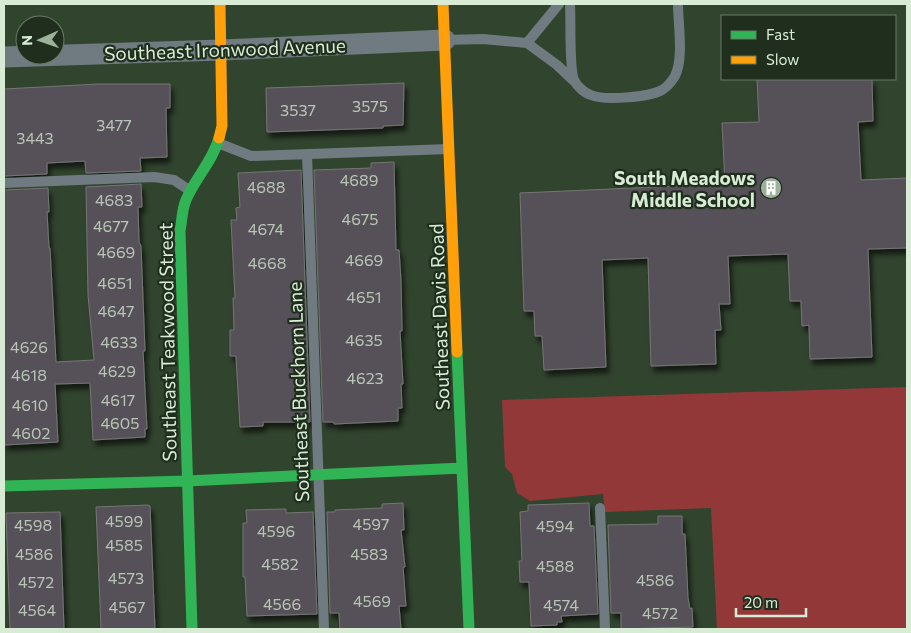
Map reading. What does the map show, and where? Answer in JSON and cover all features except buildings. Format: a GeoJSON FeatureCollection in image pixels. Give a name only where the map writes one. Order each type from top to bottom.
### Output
{"type":"FeatureCollection","features":[{"type":"Feature","properties":{"kind":"street","name":"Southeast Teakwood Street"},"geometry":{"type":"LineString","coordinates":[[192,629],[180,231],[185,202],[215,152],[222,126],[220,4]]}},
{"type":"Feature","properties":{"kind":"street","name":"Southeast Davis Road"},"geometry":{"type":"LineString","coordinates":[[443,4],[469,629]]}},
{"type":"Feature","properties":{"kind":"street","name":"Southeast Ironwood Avenue"},"geometry":{"type":"LineString","coordinates":[[4,57],[445,40]]}},
{"type":"Feature","properties":{"kind":"street"},"geometry":{"type":"LineString","coordinates":[[4,486],[318,476],[462,468]]}},
{"type":"Feature","properties":{"kind":"lane"},"geometry":{"type":"LineString","coordinates":[[527,43],[559,4]]}},
{"type":"Feature","properties":{"kind":"lane"},"geometry":{"type":"LineString","coordinates":[[570,4],[574,82]]}},
{"type":"Feature","properties":{"kind":"lane"},"geometry":{"type":"LineString","coordinates":[[445,40],[483,39],[527,43],[557,65],[582,90],[591,96],[606,98],[648,96],[664,89],[675,76],[679,61],[678,4]]}},
{"type":"Feature","properties":{"kind":"lane"},"geometry":{"type":"LineString","coordinates":[[218,143],[251,156],[450,149]]}},
{"type":"Feature","properties":{"kind":"lane","name":"Southeast Buckhorn Lane"},"geometry":{"type":"LineString","coordinates":[[308,154],[324,629]]}},
{"type":"Feature","properties":{"kind":"lane"},"geometry":{"type":"LineString","coordinates":[[4,183],[154,177],[174,180],[190,191]]}},
{"type":"Feature","properties":{"kind":"lane"},"geometry":{"type":"LineString","coordinates":[[600,508],[605,629]]}},
{"type":"Feature","properties":{"kind":"shaded area"},"geometry":{"type":"Polygon","coordinates":[[[907,387],[907,629],[717,629],[711,508],[605,512],[603,494],[530,501],[517,493],[512,474],[505,467],[502,400],[907,387]]]}},
{"type":"Feature","properties":{"kind":"traffic: fast"},"geometry":{"type":"LineString","coordinates":[[192,629],[180,231],[186,200],[213,154],[219,138]]}},
{"type":"Feature","properties":{"kind":"traffic: fast"},"geometry":{"type":"LineString","coordinates":[[457,352],[469,629]]}},
{"type":"Feature","properties":{"kind":"traffic: fast"},"geometry":{"type":"LineString","coordinates":[[4,486],[187,481],[462,468]]}},
{"type":"Feature","properties":{"kind":"traffic: slow"},"geometry":{"type":"LineString","coordinates":[[219,138],[222,126],[220,4]]}},
{"type":"Feature","properties":{"kind":"traffic: slow"},"geometry":{"type":"LineString","coordinates":[[443,4],[457,352]]}},
{"type":"Feature","properties":{"kind":"place","name":"South Meadows Middle School"},"geometry":{"type":"Point","coordinates":[771,188]}}]}
